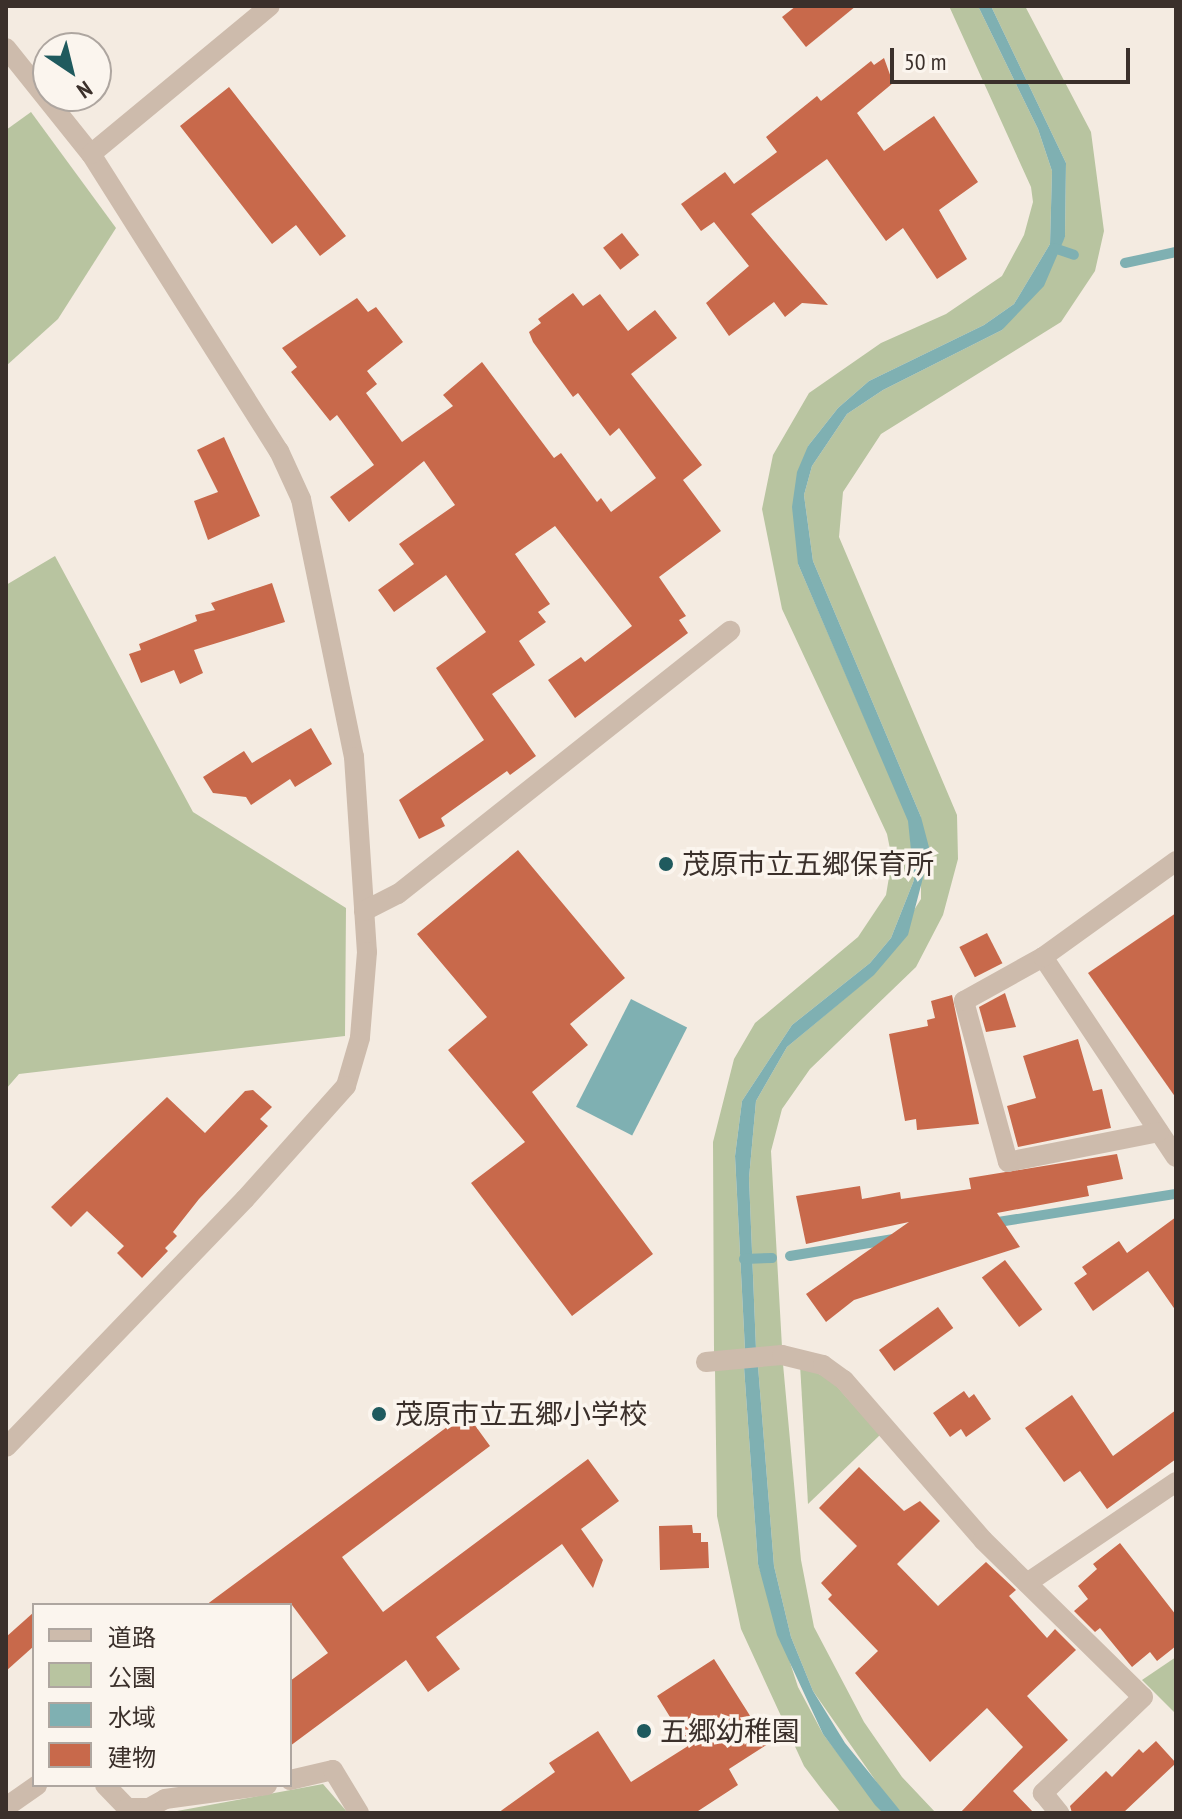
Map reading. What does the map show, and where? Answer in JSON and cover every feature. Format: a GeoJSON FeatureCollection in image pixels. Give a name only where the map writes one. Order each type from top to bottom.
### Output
{"type":"FeatureCollection","features":[{"type":"Feature","properties":{"kind":"street"},"geometry":{"type":"LineString","coordinates":[[91,154],[270,6]]}},
{"type":"Feature","properties":{"kind":"street"},"geometry":{"type":"LineString","coordinates":[[6,48],[91,154],[279,451],[301,499],[354,757],[367,952],[360,1038],[346,1086],[255,1189],[6,1447]]}},
{"type":"Feature","properties":{"kind":"street"},"geometry":{"type":"LineString","coordinates":[[364,911],[398,894],[730,631]]}},
{"type":"Feature","properties":{"kind":"street"},"geometry":{"type":"LineString","coordinates":[[1159,1132],[1008,1162],[964,1001],[1043,957],[1176,861]]}},
{"type":"Feature","properties":{"kind":"street"},"geometry":{"type":"LineString","coordinates":[[1043,957],[1176,1157]]}},
{"type":"Feature","properties":{"kind":"street"},"geometry":{"type":"LineString","coordinates":[[710,1361],[782,1355],[823,1365],[844,1380],[1027,1583],[1143,1697],[1043,1793],[1059,1813]]}},
{"type":"Feature","properties":{"kind":"street"},"geometry":{"type":"LineString","coordinates":[[1027,1583],[1176,1482]]}},
{"type":"Feature","properties":{"kind":"street"},"geometry":{"type":"LineString","coordinates":[[292,1780],[333,1770],[359,1813]]}},
{"type":"Feature","properties":{"kind":"street"},"geometry":{"type":"LineString","coordinates":[[6,1807],[34,1787]]}},
{"type":"Feature","properties":{"kind":"street"},"geometry":{"type":"LineString","coordinates":[[107,1787],[127,1808],[149,1808],[165,1799],[252,1787]]}},
{"type":"Feature","properties":{"kind":"green space"},"geometry":{"type":"Polygon","coordinates":[[[949,6],[978,6],[1038,129],[1052,171],[1050,244],[1014,304],[984,325],[869,381],[838,408],[808,446],[798,564],[909,821],[914,880],[891,938],[870,963],[792,1025],[742,1101],[735,1156],[745,1350],[714,1353],[713,1142],[734,1059],[755,1023],[858,937],[886,895],[892,859],[887,834],[782,609],[762,509],[773,455],[809,393],[881,343],[946,314],[1002,276],[1024,235],[1033,202],[1031,187],[949,6]]]}},
{"type":"Feature","properties":{"kind":"green space"},"geometry":{"type":"Polygon","coordinates":[[[991,6],[1025,6],[1091,132],[1104,231],[1095,271],[1061,322],[881,434],[843,492],[839,537],[957,815],[958,859],[943,915],[916,967],[810,1069],[782,1109],[771,1151],[782,1347],[756,1349],[749,1178],[756,1101],[787,1047],[873,975],[921,899],[921,817],[813,561],[804,495],[812,466],[847,414],[883,390],[1002,330],[1065,237],[1066,163],[991,6]]]}},
{"type":"Feature","properties":{"kind":"green space"},"geometry":{"type":"Polygon","coordinates":[[[31,112],[116,228],[58,319],[6,366],[6,130],[31,112]]]}},
{"type":"Feature","properties":{"kind":"green space"},"geometry":{"type":"Polygon","coordinates":[[[55,556],[193,812],[346,908],[345,1036],[19,1074],[6,1089],[6,585],[55,556]]]}},
{"type":"Feature","properties":{"kind":"green space"},"geometry":{"type":"Polygon","coordinates":[[[783,1364],[801,1560],[814,1627],[864,1722],[902,1777],[936,1813],[902,1813],[887,1797],[813,1691],[791,1637],[774,1566],[758,1366],[783,1364]]]}},
{"type":"Feature","properties":{"kind":"green space"},"geometry":{"type":"Polygon","coordinates":[[[800,1364],[832,1381],[880,1435],[808,1504],[800,1364]]]}},
{"type":"Feature","properties":{"kind":"green space"},"geometry":{"type":"Polygon","coordinates":[[[744,1367],[758,1564],[798,1687],[823,1734],[883,1813],[841,1813],[823,1791],[804,1766],[741,1629],[717,1516],[715,1370],[744,1367]]]}},
{"type":"Feature","properties":{"kind":"green space"},"geometry":{"type":"Polygon","coordinates":[[[1176,1657],[1176,1714],[1142,1680],[1176,1657]]]}},
{"type":"Feature","properties":{"kind":"green space"},"geometry":{"type":"Polygon","coordinates":[[[323,1784],[348,1813],[177,1811],[323,1784]]]}},
{"type":"Feature","properties":{"kind":"water"},"geometry":{"type":"Polygon","coordinates":[[[978,6],[991,6],[1066,163],[1065,237],[1044,286],[1002,330],[883,390],[847,414],[812,466],[804,495],[813,561],[921,817],[930,851],[908,935],[874,975],[787,1047],[756,1101],[749,1178],[756,1349],[745,1350],[735,1156],[742,1101],[792,1025],[870,963],[891,938],[914,880],[908,821],[798,564],[792,507],[797,472],[808,446],[838,408],[869,381],[984,325],[1014,304],[1050,244],[1052,171],[1038,129],[978,6]]]}},
{"type":"Feature","properties":{"kind":"water"},"geometry":{"type":"Polygon","coordinates":[[[631,999],[687,1028],[632,1135],[576,1107],[631,999]]]}},
{"type":"Feature","properties":{"kind":"water"},"geometry":{"type":"Polygon","coordinates":[[[758,1366],[774,1566],[791,1637],[813,1691],[845,1743],[902,1813],[883,1813],[875,1805],[823,1734],[777,1635],[758,1564],[744,1367],[758,1366]]]}},
{"type":"Feature","properties":{"kind":"building"},"geometry":{"type":"Polygon","coordinates":[[[796,6],[856,6],[806,47],[782,17],[796,6]]]}},
{"type":"Feature","properties":{"kind":"building"},"geometry":{"type":"Polygon","coordinates":[[[884,58],[893,83],[857,113],[884,151],[934,116],[978,182],[939,210],[967,259],[937,279],[903,228],[886,241],[827,159],[751,214],[828,305],[802,303],[785,317],[774,302],[729,336],[706,303],[749,266],[714,222],[701,231],[681,204],[725,172],[734,184],[777,152],[766,137],[817,96],[821,101],[871,61],[874,65],[884,58]]]}},
{"type":"Feature","properties":{"kind":"building"},"geometry":{"type":"Polygon","coordinates":[[[229,87],[346,236],[320,256],[296,225],[272,244],[180,126],[229,87]]]}},
{"type":"Feature","properties":{"kind":"building"},"geometry":{"type":"Polygon","coordinates":[[[622,233],[639,255],[620,270],[603,248],[622,233]]]}},
{"type":"Feature","properties":{"kind":"building"},"geometry":{"type":"Polygon","coordinates":[[[573,293],[583,306],[600,294],[628,331],[655,310],[677,338],[631,374],[702,465],[683,480],[721,531],[659,577],[686,616],[679,620],[688,633],[575,718],[548,680],[581,657],[585,662],[632,626],[555,526],[515,554],[550,604],[538,612],[546,622],[519,641],[535,665],[492,694],[536,756],[510,775],[507,771],[441,818],[445,826],[419,839],[399,800],[484,740],[436,668],[486,632],[446,575],[394,612],[378,590],[414,564],[399,544],[455,505],[424,461],[349,522],[330,497],[374,465],[337,415],[330,421],[291,372],[297,367],[282,348],[357,298],[368,312],[376,307],[403,342],[367,371],[377,384],[366,393],[402,442],[453,406],[443,395],[482,362],[554,458],[561,453],[597,502],[601,498],[611,512],[656,478],[619,428],[610,436],[578,393],[573,397],[533,342],[529,332],[541,323],[538,319],[573,293]]]}},
{"type":"Feature","properties":{"kind":"building"},"geometry":{"type":"Polygon","coordinates":[[[224,437],[260,516],[208,540],[194,501],[218,492],[197,450],[224,437]]]}},
{"type":"Feature","properties":{"kind":"building"},"geometry":{"type":"Polygon","coordinates":[[[272,583],[285,622],[194,650],[203,673],[180,684],[174,670],[141,683],[129,654],[141,650],[139,644],[197,621],[195,615],[215,610],[211,603],[272,583]]]}},
{"type":"Feature","properties":{"kind":"building"},"geometry":{"type":"Polygon","coordinates":[[[311,728],[332,764],[295,787],[290,779],[251,805],[246,797],[213,793],[203,777],[244,751],[252,763],[311,728]]]}},
{"type":"Feature","properties":{"kind":"building"},"geometry":{"type":"Polygon","coordinates":[[[518,850],[625,978],[570,1024],[588,1045],[532,1092],[653,1254],[572,1316],[471,1183],[525,1142],[448,1050],[487,1017],[417,934],[518,850]]]}},
{"type":"Feature","properties":{"kind":"building"},"geometry":{"type":"Polygon","coordinates":[[[1176,913],[1176,1098],[1088,973],[1176,913]]]}},
{"type":"Feature","properties":{"kind":"building"},"geometry":{"type":"Polygon","coordinates":[[[987,933],[1002,963],[975,977],[959,947],[987,933]]]}},
{"type":"Feature","properties":{"kind":"building"},"geometry":{"type":"Polygon","coordinates":[[[1005,993],[1016,1027],[986,1032],[979,1007],[1005,993]]]}},
{"type":"Feature","properties":{"kind":"building"},"geometry":{"type":"Polygon","coordinates":[[[952,995],[979,1124],[917,1130],[916,1119],[905,1121],[889,1034],[928,1026],[927,1020],[935,1018],[931,1001],[952,995]]]}},
{"type":"Feature","properties":{"kind":"building"},"geometry":{"type":"Polygon","coordinates":[[[1078,1039],[1093,1091],[1102,1089],[1111,1128],[1018,1147],[1007,1106],[1036,1098],[1023,1056],[1078,1039]]]}},
{"type":"Feature","properties":{"kind":"building"},"geometry":{"type":"Polygon","coordinates":[[[253,1090],[272,1107],[260,1119],[268,1126],[199,1199],[173,1232],[177,1236],[165,1248],[168,1251],[142,1278],[117,1253],[124,1246],[87,1211],[71,1227],[51,1207],[167,1097],[205,1133],[245,1091],[253,1090]]]}},
{"type":"Feature","properties":{"kind":"building"},"geometry":{"type":"Polygon","coordinates":[[[1117,1154],[1123,1179],[1087,1186],[1089,1196],[997,1213],[1020,1247],[854,1300],[826,1322],[806,1294],[909,1222],[806,1244],[796,1196],[860,1186],[862,1199],[900,1192],[901,1199],[971,1189],[969,1178],[1117,1154]]]}},
{"type":"Feature","properties":{"kind":"building"},"geometry":{"type":"Polygon","coordinates":[[[1176,1217],[1176,1311],[1148,1271],[1093,1311],[1074,1283],[1087,1274],[1082,1267],[1119,1241],[1127,1253],[1176,1217]]]}},
{"type":"Feature","properties":{"kind":"building"},"geometry":{"type":"Polygon","coordinates":[[[1005,1260],[1042,1310],[1019,1327],[982,1277],[1005,1260]]]}},
{"type":"Feature","properties":{"kind":"building"},"geometry":{"type":"Polygon","coordinates":[[[938,1307],[953,1328],[894,1371],[879,1350],[938,1307]]]}},
{"type":"Feature","properties":{"kind":"building"},"geometry":{"type":"Polygon","coordinates":[[[964,1391],[969,1398],[974,1394],[991,1419],[966,1437],[961,1429],[950,1437],[933,1413],[964,1391]]]}},
{"type":"Feature","properties":{"kind":"building"},"geometry":{"type":"Polygon","coordinates":[[[1072,1395],[1113,1456],[1176,1410],[1176,1459],[1107,1509],[1080,1471],[1064,1482],[1025,1428],[1072,1395]]]}},
{"type":"Feature","properties":{"kind":"building"},"geometry":{"type":"Polygon","coordinates":[[[466,1413],[490,1446],[342,1557],[383,1612],[588,1459],[619,1501],[581,1529],[603,1560],[593,1588],[562,1544],[436,1637],[460,1669],[428,1692],[406,1660],[292,1745],[292,1680],[328,1653],[292,1603],[209,1603],[466,1413]]]}},
{"type":"Feature","properties":{"kind":"building"},"geometry":{"type":"Polygon","coordinates":[[[859,1467],[904,1511],[920,1501],[940,1521],[897,1564],[938,1606],[986,1562],[1016,1590],[1009,1596],[1047,1638],[1055,1629],[1076,1650],[1027,1696],[1068,1740],[1013,1791],[1034,1813],[960,1813],[1023,1747],[987,1708],[930,1762],[855,1673],[878,1651],[828,1599],[832,1595],[821,1583],[857,1546],[819,1508],[859,1467]]]}},
{"type":"Feature","properties":{"kind":"building"},"geometry":{"type":"Polygon","coordinates":[[[692,1525],[693,1533],[701,1533],[701,1542],[708,1542],[709,1568],[660,1570],[659,1526],[692,1525]]]}},
{"type":"Feature","properties":{"kind":"building"},"geometry":{"type":"Polygon","coordinates":[[[1120,1543],[1176,1615],[1176,1646],[1157,1661],[1150,1652],[1132,1667],[1100,1628],[1095,1632],[1074,1611],[1088,1599],[1078,1586],[1097,1569],[1093,1564],[1120,1543]]]}},
{"type":"Feature","properties":{"kind":"building"},"geometry":{"type":"Polygon","coordinates":[[[32,1614],[32,1648],[6,1671],[6,1637],[32,1614]]]}},
{"type":"Feature","properties":{"kind":"building"},"geometry":{"type":"Polygon","coordinates":[[[714,1659],[768,1744],[729,1769],[738,1785],[695,1813],[498,1813],[555,1772],[549,1763],[598,1731],[631,1782],[688,1746],[657,1696],[714,1659]]]}},
{"type":"Feature","properties":{"kind":"building"},"geometry":{"type":"Polygon","coordinates":[[[1156,1741],[1176,1763],[1123,1813],[1072,1813],[1070,1806],[1106,1771],[1112,1777],[1139,1749],[1143,1753],[1156,1741]]]}},
{"type":"Feature","properties":{"kind":"waterway"},"geometry":{"type":"LineString","coordinates":[[1054,248],[1074,255]]}},
{"type":"Feature","properties":{"kind":"waterway"},"geometry":{"type":"LineString","coordinates":[[1125,263],[1176,252]]}},
{"type":"Feature","properties":{"kind":"waterway"},"geometry":{"type":"LineString","coordinates":[[992,1223],[1176,1194]]}},
{"type":"Feature","properties":{"kind":"waterway"},"geometry":{"type":"LineString","coordinates":[[790,1256],[894,1239]]}},
{"type":"Feature","properties":{"kind":"waterway"},"geometry":{"type":"LineString","coordinates":[[744,1259],[772,1258]]}},
{"type":"Feature","properties":{"kind":"place","name":"茂原市立五郷保育所"},"geometry":{"type":"Point","coordinates":[666,864]}},
{"type":"Feature","properties":{"kind":"place","name":"茂原市立五郷小学校"},"geometry":{"type":"Point","coordinates":[379,1414]}},
{"type":"Feature","properties":{"kind":"place","name":"五郷幼稚園"},"geometry":{"type":"Point","coordinates":[644,1731]}}]}
